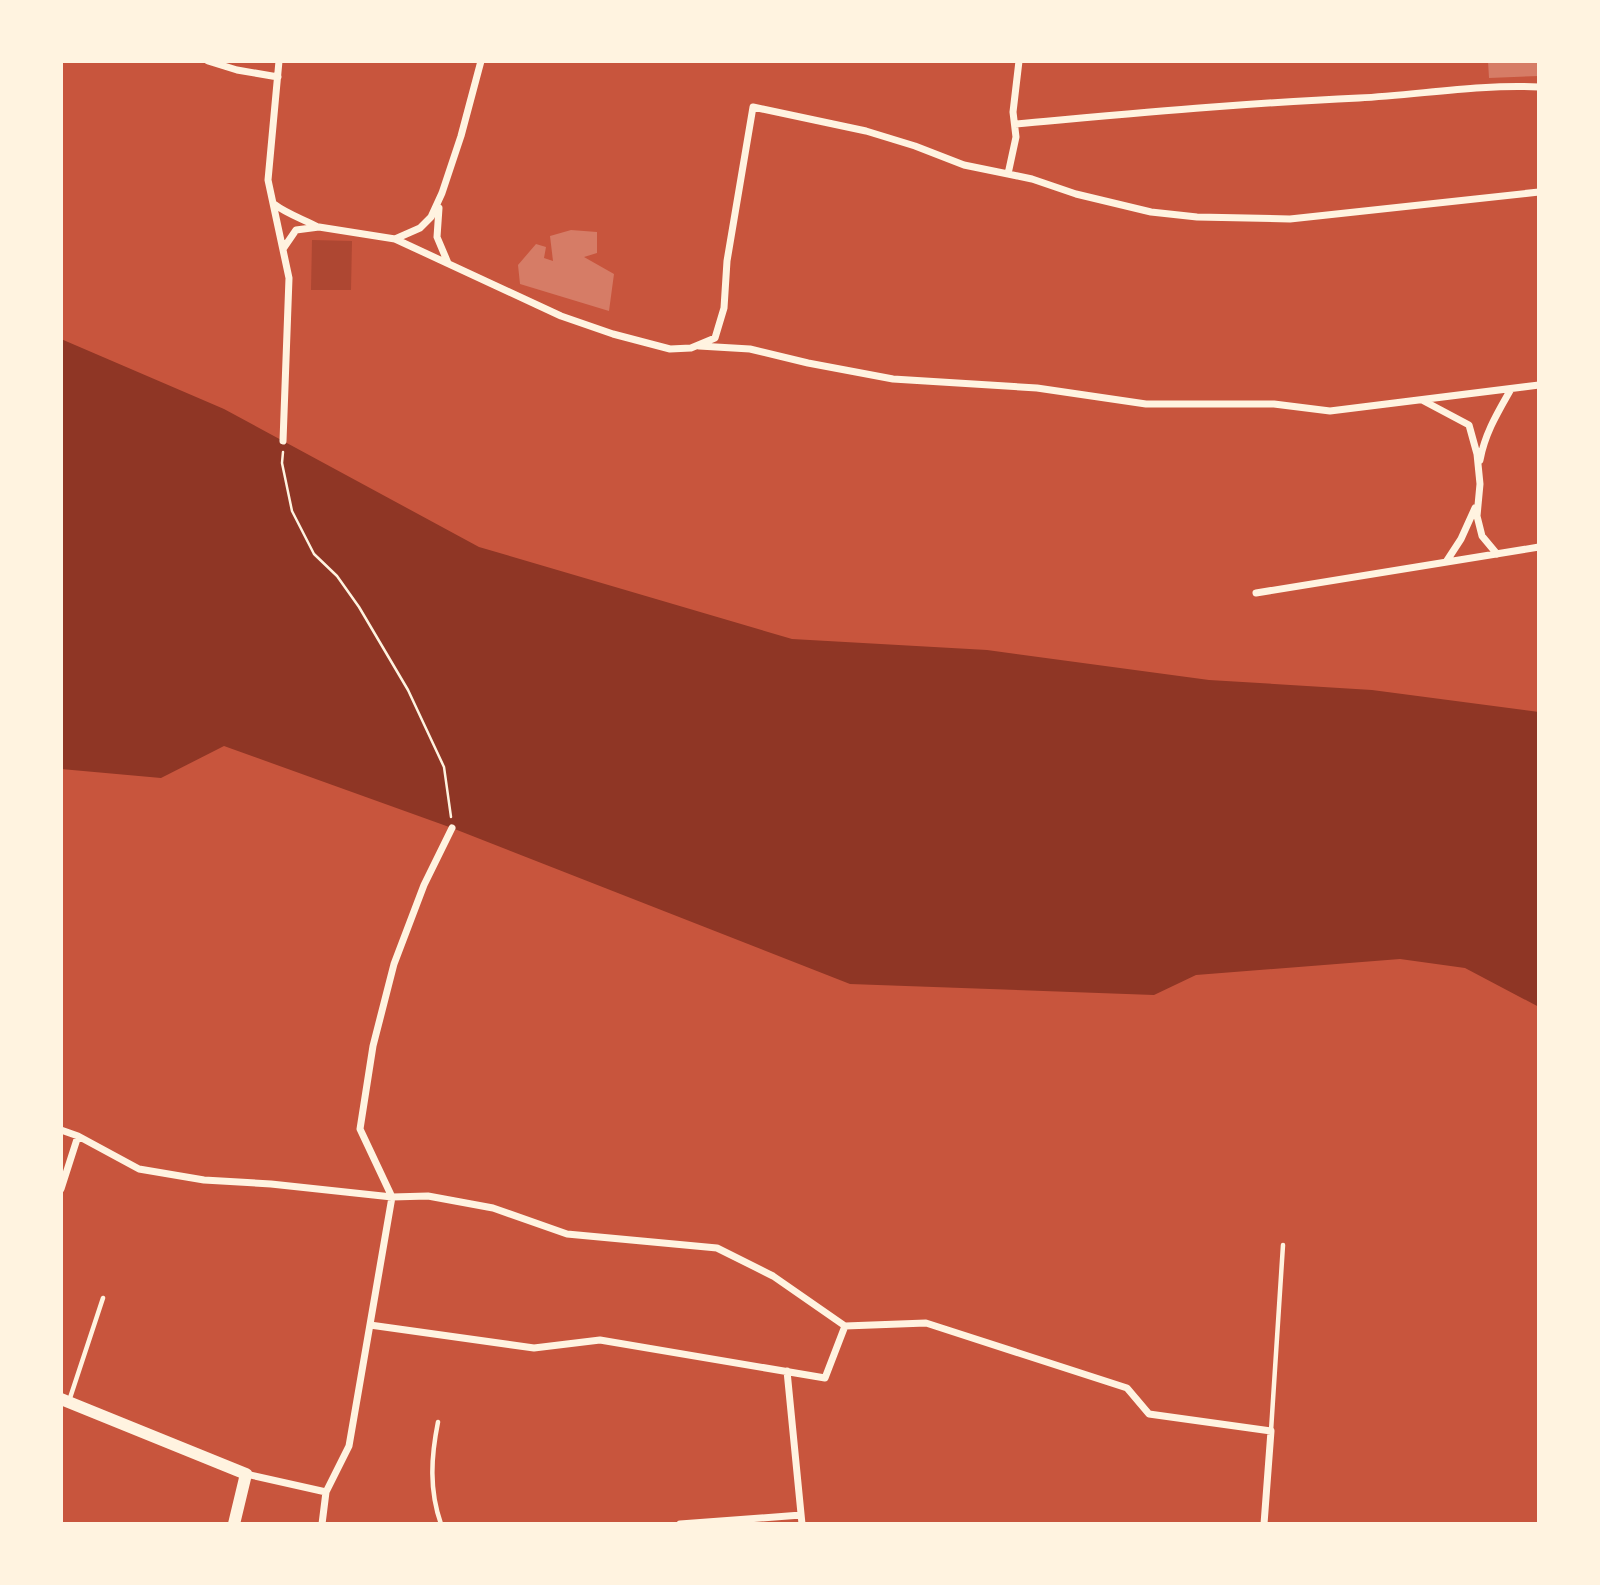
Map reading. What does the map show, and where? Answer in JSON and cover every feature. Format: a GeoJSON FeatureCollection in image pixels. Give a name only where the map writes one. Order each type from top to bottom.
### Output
{"type":"FeatureCollection","features":[{"type":"Feature","properties":{"kind":"street"},"geometry":{"type":"LineString","coordinates":[[208,61],[237,70],[278,77]]}},
{"type":"Feature","properties":{"kind":"street"},"geometry":{"type":"LineString","coordinates":[[279,61],[268,180],[289,278],[283,441]]}},
{"type":"Feature","properties":{"kind":"street"},"geometry":{"type":"LineString","coordinates":[[395,239],[419,229],[431,217],[461,135],[481,61]]}},
{"type":"Feature","properties":{"kind":"street"},"geometry":{"type":"LineString","coordinates":[[1009,174],[1016,137],[1013,112],[1019,61]]}},
{"type":"Feature","properties":{"kind":"street"},"geometry":{"type":"LineString","coordinates":[[1015,124],[1456,88],[1539,87]]}},
{"type":"Feature","properties":{"kind":"street"},"geometry":{"type":"LineString","coordinates":[[283,249],[296,230],[319,227],[395,239],[561,316],[613,334],[670,349],[691,348],[715,338],[724,308],[727,261],[752,107],[866,131],[964,165],[1032,179],[1076,194],[1151,212],[1197,217],[1290,219],[1539,192]]}},
{"type":"Feature","properties":{"kind":"street"},"geometry":{"type":"LineString","coordinates":[[442,193],[438,237],[448,263]]}},
{"type":"Feature","properties":{"kind":"street"},"geometry":{"type":"LineString","coordinates":[[274,204],[284,212],[299,216],[319,227]]}},
{"type":"Feature","properties":{"kind":"street"},"geometry":{"type":"LineString","coordinates":[[698,345],[750,349],[893,379],[1037,388],[1146,404],[1274,404],[1330,411],[1539,385]]}},
{"type":"Feature","properties":{"kind":"street"},"geometry":{"type":"LineString","coordinates":[[1479,468],[1484,442],[1511,389]]}},
{"type":"Feature","properties":{"kind":"street"},"geometry":{"type":"LineString","coordinates":[[1421,400],[1469,425],[1479,468],[1477,516],[1482,536],[1497,554]]}},
{"type":"Feature","properties":{"kind":"street"},"geometry":{"type":"LineString","coordinates":[[1446,562],[1461,539],[1479,501]]}},
{"type":"Feature","properties":{"kind":"street"},"geometry":{"type":"LineString","coordinates":[[1256,593],[1539,547]]}},
{"type":"Feature","properties":{"kind":"street"},"geometry":{"type":"LineString","coordinates":[[322,1524],[326,1492],[349,1446],[392,1197],[360,1129],[373,1046],[394,964],[424,885],[452,828]]}},
{"type":"Feature","properties":{"kind":"street"},"geometry":{"type":"LineString","coordinates":[[61,1130],[78,1136],[139,1169],[204,1180],[392,1197],[428,1196],[493,1208],[567,1234],[717,1248],[773,1276],[845,1326],[926,1322],[1127,1388],[1149,1414],[1271,1430],[1264,1524]]}},
{"type":"Feature","properties":{"kind":"street"},"geometry":{"type":"LineString","coordinates":[[61,1189],[78,1136]]}},
{"type":"Feature","properties":{"kind":"street"},"geometry":{"type":"LineString","coordinates":[[370,1325],[534,1348],[600,1340],[825,1378],[845,1326]]}},
{"type":"Feature","properties":{"kind":"street"},"geometry":{"type":"LineString","coordinates":[[788,1371],[802,1524]]}},
{"type":"Feature","properties":{"kind":"street"},"geometry":{"type":"LineString","coordinates":[[65,1401],[246,1474],[326,1492]]}},
{"type":"Feature","properties":{"kind":"street"},"geometry":{"type":"LineString","coordinates":[[234,1524],[246,1474]]}},
{"type":"Feature","properties":{"kind":"street"},"geometry":{"type":"LineString","coordinates":[[680,1524],[801,1515]]}},
{"type":"Feature","properties":{"kind":"lane"},"geometry":{"type":"LineString","coordinates":[[1271,1430],[1283,1245]]}},
{"type":"Feature","properties":{"kind":"lane"},"geometry":{"type":"LineString","coordinates":[[65,1401],[103,1298]]}},
{"type":"Feature","properties":{"kind":"lane"},"geometry":{"type":"LineString","coordinates":[[438,1422],[432,1452],[432,1483],[441,1524]]}},
{"type":"Feature","properties":{"kind":"path"},"geometry":{"type":"LineString","coordinates":[[283,441],[282,463],[292,511],[314,554],[337,576],[359,607],[408,690],[444,767],[452,828]]}},
{"type":"Feature","properties":{"kind":"shaded area"},"geometry":{"type":"Polygon","coordinates":[[[312,240],[352,241],[351,290],[311,290],[312,240]]]}},
{"type":"Feature","properties":{"kind":"shaded area"},"geometry":{"type":"Polygon","coordinates":[[[61,339],[224,409],[479,547],[792,639],[987,650],[1209,680],[1372,690],[1539,712],[1539,1007],[1465,968],[1400,959],[1196,975],[1154,995],[850,984],[452,828],[224,746],[161,778],[61,769],[61,339]]]}},
{"type":"Feature","properties":{"kind":"building"},"geometry":{"type":"Polygon","coordinates":[[[1488,61],[1539,61],[1539,76],[1489,78],[1488,61]]]}},
{"type":"Feature","properties":{"kind":"building"},"geometry":{"type":"Polygon","coordinates":[[[571,230],[597,232],[597,253],[584,257],[614,274],[609,311],[520,284],[518,265],[536,244],[546,247],[544,258],[553,261],[550,236],[571,230]]]}}]}
